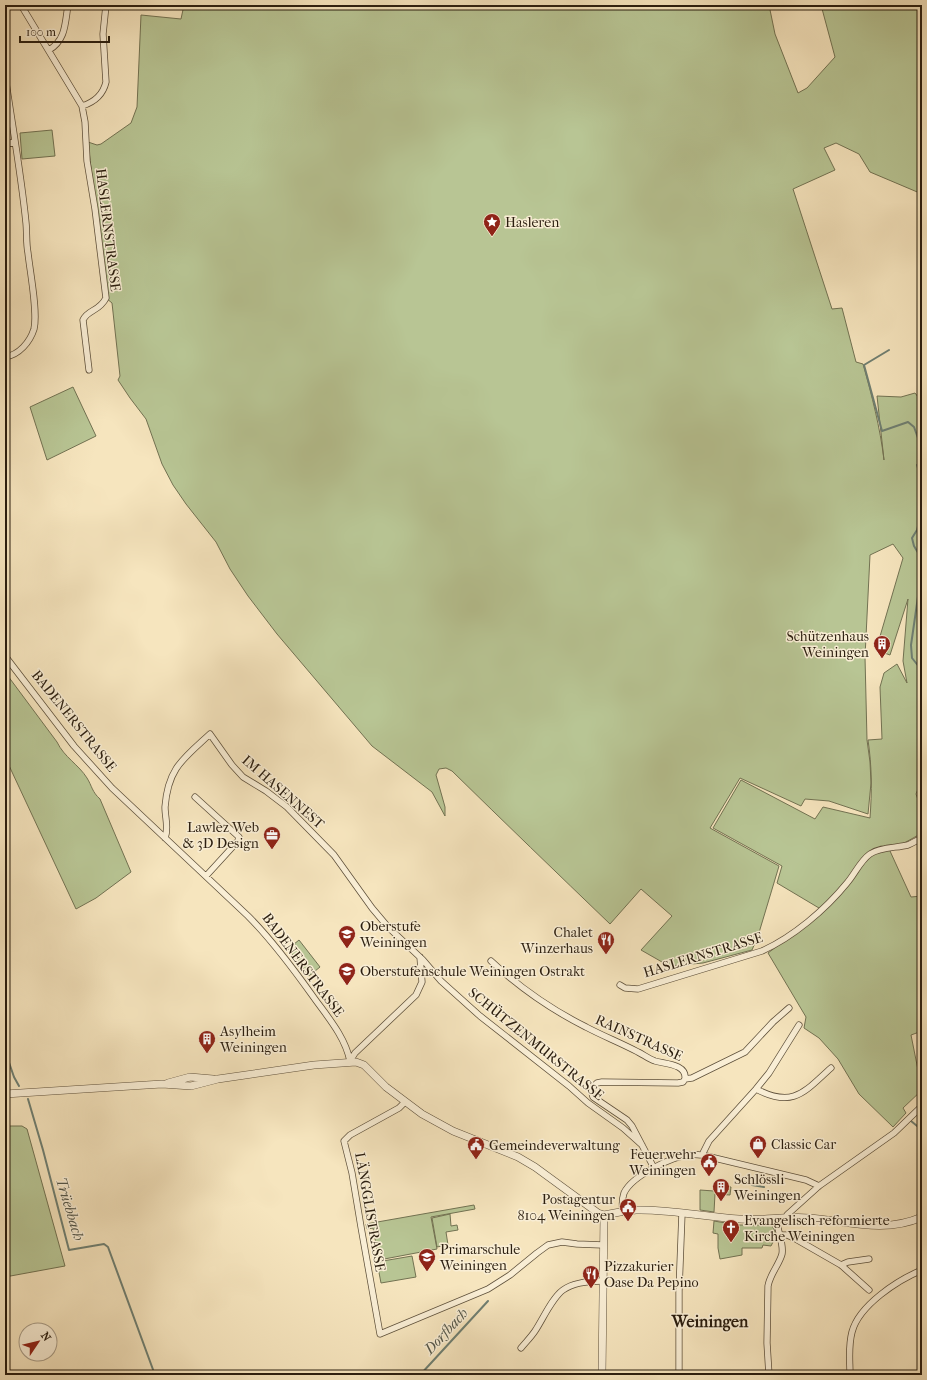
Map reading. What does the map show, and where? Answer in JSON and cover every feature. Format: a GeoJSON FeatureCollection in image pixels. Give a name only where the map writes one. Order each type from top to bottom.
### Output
{"type":"FeatureCollection","features":[{"type":"Feature","properties":{"kind":"street"},"geometry":{"type":"LineString","coordinates":[[21,5],[82,106],[93,102],[105,88],[106,82],[103,34],[106,5]]}},
{"type":"Feature","properties":{"kind":"street"},"geometry":{"type":"LineString","coordinates":[[49,50],[57,45],[62,37],[68,5]]}},
{"type":"Feature","properties":{"kind":"street"},"geometry":{"type":"LineString","coordinates":[[5,75],[26,223],[27,249],[35,315],[34,328],[30,340],[20,350],[10,356],[5,357]]}},
{"type":"Feature","properties":{"kind":"street","name":"HASLERNSTRASSE"},"geometry":{"type":"LineString","coordinates":[[82,106],[85,122],[87,161],[106,298],[101,306],[88,313],[83,320],[89,370]]}},
{"type":"Feature","properties":{"kind":"street"},"geometry":{"type":"LineString","coordinates":[[5,144],[14,142]]}},
{"type":"Feature","properties":{"kind":"street","name":"BADENERSTRASSE"},"geometry":{"type":"LineString","coordinates":[[5,656],[74,746],[112,788],[248,916],[275,945],[344,1042],[350,1061]]}},
{"type":"Feature","properties":{"kind":"street","name":"IM HASENNEST"},"geometry":{"type":"LineString","coordinates":[[165,838],[167,832],[165,808],[171,776],[178,764],[210,734],[232,765],[244,777],[287,807],[330,850],[372,908],[388,927],[420,957]]}},
{"type":"Feature","properties":{"kind":"street"},"geometry":{"type":"LineString","coordinates":[[195,797],[239,837],[238,841],[206,876]]}},
{"type":"Feature","properties":{"kind":"street","name":"HASLERNSTRASSE"},"geometry":{"type":"LineString","coordinates":[[620,986],[625,988],[638,988],[762,951],[776,945],[799,928],[835,896],[848,883],[863,861],[871,854],[909,844],[922,838]]}},
{"type":"Feature","properties":{"kind":"street"},"geometry":{"type":"LineString","coordinates":[[350,1061],[355,1053],[416,995],[422,982],[420,957]]}},
{"type":"Feature","properties":{"kind":"street","name":"SCHÜTZENMURSTRASSE"},"geometry":{"type":"LineString","coordinates":[[420,957],[454,994],[588,1103],[623,1128],[642,1145]]}},
{"type":"Feature","properties":{"kind":"street","name":"RAINSTRASSE"},"geometry":{"type":"LineString","coordinates":[[491,961],[523,988],[586,1028],[626,1045],[653,1060],[681,1068],[684,1073],[685,1080],[681,1083],[602,1082],[594,1085],[592,1093],[594,1097],[627,1120],[632,1126],[654,1168]]}},
{"type":"Feature","properties":{"kind":"street"},"geometry":{"type":"LineString","coordinates":[[685,1080],[745,1052],[773,1022],[790,1008]]}},
{"type":"Feature","properties":{"kind":"street"},"geometry":{"type":"LineString","coordinates":[[702,1155],[709,1141],[756,1089],[781,1056],[800,1025]]}},
{"type":"Feature","properties":{"kind":"street"},"geometry":{"type":"LineString","coordinates":[[5,1094],[162,1084],[191,1086],[218,1079],[350,1061],[364,1065],[386,1087],[422,1114],[447,1128],[518,1158],[535,1167],[598,1213],[604,1215],[652,1210],[739,1220],[808,1218],[880,1227],[898,1225],[922,1217]]}},
{"type":"Feature","properties":{"kind":"street"},"geometry":{"type":"LineString","coordinates":[[756,1089],[777,1097],[792,1098],[801,1094],[832,1068]]}},
{"type":"Feature","properties":{"kind":"street","name":"LÄNGGLISTRASSE"},"geometry":{"type":"LineString","coordinates":[[405,1102],[399,1108],[350,1135],[344,1141],[352,1173],[380,1334],[482,1292],[504,1279],[548,1245],[562,1242],[603,1245]]}},
{"type":"Feature","properties":{"kind":"street"},"geometry":{"type":"LineString","coordinates":[[786,1218],[789,1212],[807,1198],[819,1186],[885,1140],[922,1106]]}},
{"type":"Feature","properties":{"kind":"street"},"geometry":{"type":"LineString","coordinates":[[623,1212],[622,1202],[626,1189],[642,1175],[678,1157],[689,1155],[702,1155],[806,1180],[819,1186]]}},
{"type":"Feature","properties":{"kind":"street"},"geometry":{"type":"LineString","coordinates":[[679,1375],[679,1291],[682,1213]]}},
{"type":"Feature","properties":{"kind":"street"},"geometry":{"type":"LineString","coordinates":[[602,1375],[604,1215]]}},
{"type":"Feature","properties":{"kind":"street"},"geometry":{"type":"LineString","coordinates":[[769,1375],[767,1343],[768,1286],[769,1279],[782,1253],[777,1220]]}},
{"type":"Feature","properties":{"kind":"street"},"geometry":{"type":"LineString","coordinates":[[779,1235],[787,1235],[794,1238],[841,1265],[869,1290]]}},
{"type":"Feature","properties":{"kind":"street"},"geometry":{"type":"LineString","coordinates":[[841,1265],[848,1262],[869,1259]]}},
{"type":"Feature","properties":{"kind":"street"},"geometry":{"type":"LineString","coordinates":[[850,1375],[849,1346],[852,1331],[857,1321],[874,1300],[894,1285],[922,1270]]}},
{"type":"Feature","properties":{"kind":"street"},"geometry":{"type":"LineString","coordinates":[[521,1348],[534,1332],[555,1299],[563,1290],[574,1284],[590,1281],[603,1281]]}},
{"type":"Feature","properties":{"kind":"green space"},"geometry":{"type":"Polygon","coordinates":[[[184,5],[769,5],[775,34],[798,93],[807,88],[835,57],[821,5],[922,5],[922,194],[870,172],[859,154],[836,143],[824,148],[835,170],[793,189],[832,309],[842,308],[856,362],[863,364],[870,388],[884,460],[877,396],[901,397],[915,393],[922,402],[922,779],[916,794],[922,811],[922,833],[890,851],[911,897],[922,896],[922,1031],[911,1035],[922,1090],[903,1108],[906,1113],[893,1127],[859,1094],[838,1059],[819,1038],[804,1028],[806,1017],[768,953],[824,911],[777,883],[782,866],[713,828],[741,780],[815,819],[823,807],[870,818],[871,783],[868,814],[829,801],[805,799],[801,806],[740,778],[710,828],[779,866],[758,936],[752,950],[703,963],[669,966],[641,950],[672,916],[641,889],[610,924],[452,771],[446,768],[439,769],[436,775],[445,807],[445,816],[432,792],[372,746],[277,634],[248,596],[230,569],[216,542],[173,485],[162,464],[146,419],[118,380],[120,376],[112,303],[106,298],[88,142],[97,145],[101,144],[131,123],[137,107],[141,15],[181,19],[184,5]],[[893,544],[870,555],[865,657],[867,740],[871,783],[870,760],[868,740],[882,739],[880,687],[884,673],[897,664],[907,683],[903,661],[908,599],[890,655],[876,650],[903,558],[893,544]]]}},
{"type":"Feature","properties":{"kind":"green space"},"geometry":{"type":"Polygon","coordinates":[[[52,130],[55,156],[22,159],[20,133],[52,130]]]}},
{"type":"Feature","properties":{"kind":"green space"},"geometry":{"type":"Polygon","coordinates":[[[73,387],[96,436],[47,460],[30,407],[73,387]]]}},
{"type":"Feature","properties":{"kind":"green space"},"geometry":{"type":"Polygon","coordinates":[[[5,672],[60,747],[87,778],[100,799],[131,872],[96,898],[76,909],[5,757],[5,672]]]}},
{"type":"Feature","properties":{"kind":"green space"},"geometry":{"type":"Polygon","coordinates":[[[299,940],[320,967],[309,976],[288,949],[299,940]]]}},
{"type":"Feature","properties":{"kind":"green space"},"geometry":{"type":"Polygon","coordinates":[[[5,1126],[22,1126],[27,1129],[65,1266],[5,1277],[5,1126]]]}},
{"type":"Feature","properties":{"kind":"green space"},"geometry":{"type":"Polygon","coordinates":[[[714,1186],[731,1187],[730,1195],[715,1194],[714,1212],[700,1210],[700,1190],[714,1191],[714,1186]]]}},
{"type":"Feature","properties":{"kind":"green space"},"geometry":{"type":"Polygon","coordinates":[[[474,1205],[475,1209],[431,1217],[437,1249],[379,1260],[373,1228],[367,1229],[366,1224],[474,1205]]]}},
{"type":"Feature","properties":{"kind":"green space"},"geometry":{"type":"Polygon","coordinates":[[[450,1214],[451,1226],[457,1225],[458,1230],[446,1232],[448,1245],[437,1247],[432,1218],[450,1214]]]}},
{"type":"Feature","properties":{"kind":"green space"},"geometry":{"type":"Polygon","coordinates":[[[714,1221],[737,1225],[772,1225],[776,1234],[772,1236],[773,1242],[771,1246],[763,1245],[762,1248],[742,1248],[742,1255],[720,1259],[718,1234],[713,1233],[714,1221]]]}},
{"type":"Feature","properties":{"kind":"green space"},"geometry":{"type":"Polygon","coordinates":[[[412,1256],[416,1277],[381,1283],[377,1262],[412,1256]]]}},
{"type":"Feature","properties":{"kind":"waterway","name":"Dorfbach"},"geometry":{"type":"LineString","coordinates":[[889,350],[864,365],[882,431],[908,422],[914,427],[922,449]]}},
{"type":"Feature","properties":{"kind":"waterway"},"geometry":{"type":"LineString","coordinates":[[917,465],[922,481]]}},
{"type":"Feature","properties":{"kind":"waterway","name":"Dorfbach"},"geometry":{"type":"LineString","coordinates":[[922,511],[917,530],[912,538],[914,546],[920,556],[921,576],[911,645],[912,658],[920,668],[922,686]]}},
{"type":"Feature","properties":{"kind":"waterway"},"geometry":{"type":"LineString","coordinates":[[5,1051],[14,1077],[19,1086]]}},
{"type":"Feature","properties":{"kind":"waterway","name":"Trüebbach"},"geometry":{"type":"LineString","coordinates":[[28,1099],[69,1250],[104,1244],[108,1247],[155,1375]]}},
{"type":"Feature","properties":{"kind":"waterway"},"geometry":{"type":"LineString","coordinates":[[911,1121],[922,1130]]}},
{"type":"Feature","properties":{"kind":"waterway","name":"Dorfbach"},"geometry":{"type":"LineString","coordinates":[[743,1182],[764,1187]]}},
{"type":"Feature","properties":{"kind":"waterway","name":"Dorfbach"},"geometry":{"type":"LineString","coordinates":[[420,1375],[488,1301]]}},
{"type":"Feature","properties":{"kind":"place","name":"Hasleren"},"geometry":{"type":"Point","coordinates":[492,237]}},
{"type":"Feature","properties":{"kind":"place","name":"Schützenhaus Weiningen"},"geometry":{"type":"Point","coordinates":[882,659]}},
{"type":"Feature","properties":{"kind":"place","name":"Lawlez Web & 3D Design"},"geometry":{"type":"Point","coordinates":[272,850]}},
{"type":"Feature","properties":{"kind":"place","name":"Oberstufe Weiningen"},"geometry":{"type":"Point","coordinates":[347,949]}},
{"type":"Feature","properties":{"kind":"place","name":"Chalet Winzerhaus"},"geometry":{"type":"Point","coordinates":[606,955]}},
{"type":"Feature","properties":{"kind":"place","name":"Oberstufenschule Weiningen Ostrakt"},"geometry":{"type":"Point","coordinates":[347,986]}},
{"type":"Feature","properties":{"kind":"place","name":"Asylheim Weiningen"},"geometry":{"type":"Point","coordinates":[207,1054]}},
{"type":"Feature","properties":{"kind":"place","name":"Classic Car"},"geometry":{"type":"Point","coordinates":[758,1159]}},
{"type":"Feature","properties":{"kind":"place","name":"Gemeindeverwaltung"},"geometry":{"type":"Point","coordinates":[476,1160]}},
{"type":"Feature","properties":{"kind":"place","name":"Feuerwehr Weiningen"},"geometry":{"type":"Point","coordinates":[709,1177]}},
{"type":"Feature","properties":{"kind":"place","name":"Schlössli Weiningen"},"geometry":{"type":"Point","coordinates":[721,1202]}},
{"type":"Feature","properties":{"kind":"place","name":"Postagentur 8104 Weiningen"},"geometry":{"type":"Point","coordinates":[628,1222]}},
{"type":"Feature","properties":{"kind":"place","name":"Evangelisch-reformierte Kirche Weiningen"},"geometry":{"type":"Point","coordinates":[731,1243]}},
{"type":"Feature","properties":{"kind":"place","name":"Primarschule Weiningen"},"geometry":{"type":"Point","coordinates":[427,1272]}},
{"type":"Feature","properties":{"kind":"place","name":"Pizzakurier Oase Da Pepino"},"geometry":{"type":"Point","coordinates":[591,1289]}},
{"type":"Feature","properties":{"kind":"district","name":"Weiningen"},"geometry":{"type":"Point","coordinates":[710,1321]}}]}
